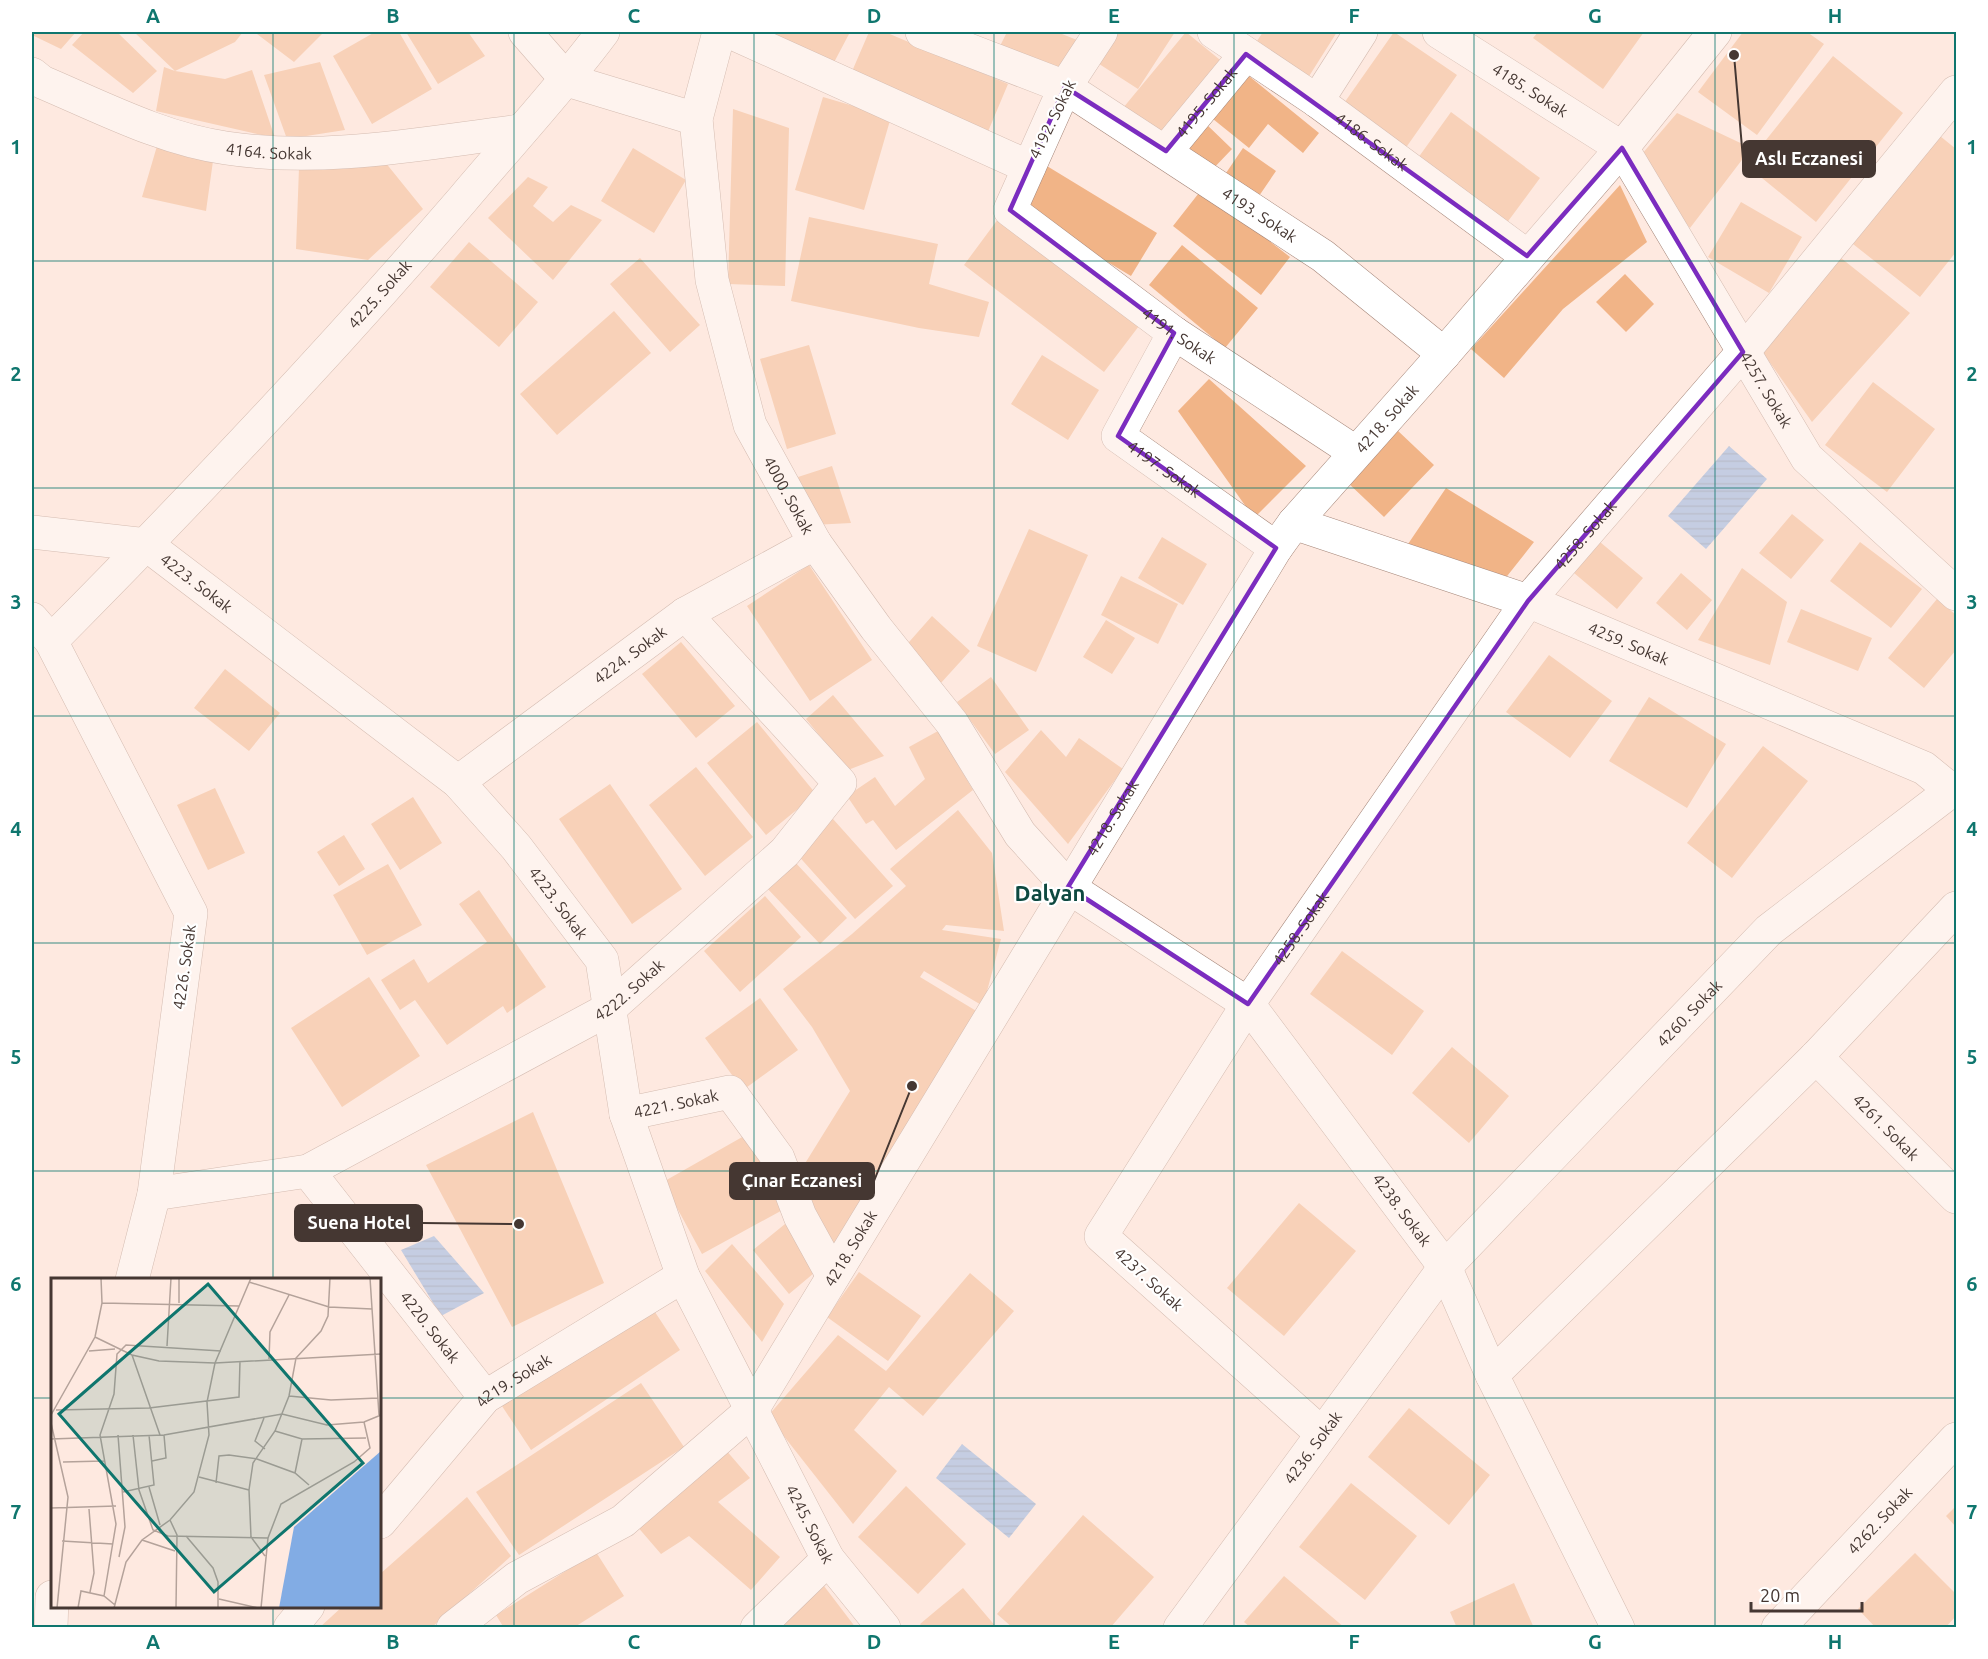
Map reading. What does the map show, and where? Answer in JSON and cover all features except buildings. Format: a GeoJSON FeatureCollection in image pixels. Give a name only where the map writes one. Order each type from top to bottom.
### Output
{"type":"FeatureCollection","features":[{"type":"Feature","properties":{"kind":"street"},"geometry":{"type":"LineString","coordinates":[[525,32],[567,80],[696,119]]}},
{"type":"Feature","properties":{"kind":"street","name":"4225. Sokak"},"geometry":{"type":"LineString","coordinates":[[41,630],[147,545],[365,312],[520,131],[567,80],[603,32]]}},
{"type":"Feature","properties":{"kind":"street","name":"4000. Sokak"},"geometry":{"type":"LineString","coordinates":[[719,32],[696,119],[712,280],[750,424],[815,543],[876,628],[952,723],[1020,834],[1068,887]]}},
{"type":"Feature","properties":{"kind":"street"},"geometry":{"type":"LineString","coordinates":[[729,32],[1029,167]]}},
{"type":"Feature","properties":{"kind":"street","name":"4193. Sokak"},"geometry":{"type":"LineString","coordinates":[[922,32],[1065,87],[1166,151],[1323,256],[1444,354]]}},
{"type":"Feature","properties":{"kind":"street","name":"4192. Sokak"},"geometry":{"type":"LineString","coordinates":[[1010,210],[1065,87],[1101,32]]}},
{"type":"Feature","properties":{"kind":"street","name":"4186. Sokak"},"geometry":{"type":"LineString","coordinates":[[1214,32],[1317,101],[1527,256]]}},
{"type":"Feature","properties":{"kind":"street"},"geometry":{"type":"LineString","coordinates":[[1317,101],[1361,32]]}},
{"type":"Feature","properties":{"kind":"street","name":"4185. Sokak"},"geometry":{"type":"LineString","coordinates":[[1439,32],[1622,148]]}},
{"type":"Feature","properties":{"kind":"street","name":"4218. Sokak"},"geometry":{"type":"LineString","coordinates":[[453,1628],[517,1578],[623,1521],[752,1410],[1068,887],[1285,535],[1622,148],[1715,32]]}},
{"type":"Feature","properties":{"kind":"street","name":"4195. Sokak"},"geometry":{"type":"LineString","coordinates":[[1166,151],[1246,54]]}},
{"type":"Feature","properties":{"kind":"street","name":"4164. Sokak"},"geometry":{"type":"LineString","coordinates":[[32,74],[42,82],[161,131],[225,148],[320,155],[520,131]]}},
{"type":"Feature","properties":{"kind":"street","name":"4258. Sokak"},"geometry":{"type":"LineString","coordinates":[[1248,1004],[1528,601],[1743,352],[1956,92]]}},
{"type":"Feature","properties":{"kind":"street","name":"4257. Sokak"},"geometry":{"type":"LineString","coordinates":[[1622,148],[1807,458],[1956,594]]}},
{"type":"Feature","properties":{"kind":"street","name":"4191. Sokak"},"geometry":{"type":"LineString","coordinates":[[1010,210],[1174,333],[1355,452]]}},
{"type":"Feature","properties":{"kind":"street","name":"4197. Sokak"},"geometry":{"type":"LineString","coordinates":[[1174,333],[1118,436],[1285,535]]}},
{"type":"Feature","properties":{"kind":"street"},"geometry":{"type":"LineString","coordinates":[[32,532],[147,545]]}},
{"type":"Feature","properties":{"kind":"street","name":"4259. Sokak"},"geometry":{"type":"LineString","coordinates":[[1285,535],[1528,601],[1924,768],[1954,788]]}},
{"type":"Feature","properties":{"kind":"street","name":"4224. Sokak"},"geometry":{"type":"LineString","coordinates":[[458,782],[685,614],[815,543]]}},
{"type":"Feature","properties":{"kind":"street","name":"4223. Sokak"},"geometry":{"type":"LineString","coordinates":[[147,545],[458,782],[516,847],[602,960],[626,1114],[682,1276],[752,1410]]}},
{"type":"Feature","properties":{"kind":"street","name":"4222. Sokak"},"geometry":{"type":"LineString","coordinates":[[154,1194],[308,1171],[609,1009],[785,852],[840,783],[685,614]]}},
{"type":"Feature","properties":{"kind":"street","name":"4226. Sokak"},"geometry":{"type":"LineString","coordinates":[[41,630],[191,914],[154,1194],[133,1278]]}},
{"type":"Feature","properties":{"kind":"street","name":"4260. Sokak"},"geometry":{"type":"LineString","coordinates":[[1445,1267],[1768,930],[1954,788]]}},
{"type":"Feature","properties":{"kind":"street","name":"4238. Sokak"},"geometry":{"type":"LineString","coordinates":[[1068,887],[1248,1004],[1445,1267],[1492,1375],[1618,1628]]}},
{"type":"Feature","properties":{"kind":"street"},"geometry":{"type":"LineString","coordinates":[[1492,1375],[1816,1057],[1956,908]]}},
{"type":"Feature","properties":{"kind":"street","name":"4237. Sokak"},"geometry":{"type":"LineString","coordinates":[[1248,1004],[1101,1236],[1321,1433]]}},
{"type":"Feature","properties":{"kind":"street","name":"4261. Sokak"},"geometry":{"type":"LineString","coordinates":[[1816,1057],[1956,1197]]}},
{"type":"Feature","properties":{"kind":"street","name":"4221. Sokak"},"geometry":{"type":"LineString","coordinates":[[626,1114],[730,1092],[778,1158],[800,1216],[834,1276]]}},
{"type":"Feature","properties":{"kind":"street","name":"4220. Sokak"},"geometry":{"type":"LineString","coordinates":[[308,1171],[485,1397]]}},
{"type":"Feature","properties":{"kind":"street","name":"4236. Sokak"},"geometry":{"type":"LineString","coordinates":[[1180,1628],[1445,1267]]}},
{"type":"Feature","properties":{"kind":"street","name":"4219. Sokak"},"geometry":{"type":"LineString","coordinates":[[381,1521],[485,1397],[682,1276]]}},
{"type":"Feature","properties":{"kind":"street","name":"4245. Sokak"},"geometry":{"type":"LineString","coordinates":[[752,1410],[828,1559],[884,1628]]}},
{"type":"Feature","properties":{"kind":"street","name":"4262. Sokak"},"geometry":{"type":"LineString","coordinates":[[1778,1628],[1956,1439]]}},
{"type":"Feature","properties":{"kind":"street"},"geometry":{"type":"LineString","coordinates":[[757,1628],[828,1559]]}},
{"type":"Feature","properties":{"kind":"street"},"geometry":{"type":"LineString","coordinates":[[51,1628],[52,1608]]}},
{"type":"Feature","properties":{"kind":"street"},"geometry":{"type":"LineString","coordinates":[[290,1628],[306,1608]]}},
{"type":"Feature","properties":{"kind":"highlighted area"},"geometry":{"type":"Polygon","coordinates":[[[1246,54],[1527,256],[1622,148],[1743,352],[1528,601],[1248,1004],[1068,887],[1276,548],[1118,436],[1174,333],[1010,210],[1065,87],[1166,151],[1246,54]]]}},
{"type":"Feature","properties":{"kind":"water"},"geometry":{"type":"Polygon","coordinates":[[[1729,446],[1767,479],[1706,549],[1668,516],[1729,446]]]}},
{"type":"Feature","properties":{"kind":"water"},"geometry":{"type":"Polygon","coordinates":[[[434,1236],[484,1293],[441,1316],[401,1250],[434,1236]]]}},
{"type":"Feature","properties":{"kind":"water"},"geometry":{"type":"Polygon","coordinates":[[[962,1444],[1036,1504],[1009,1538],[936,1478],[962,1444]]]}},
{"type":"Feature","properties":{"kind":"place","name":"Aslı Eczanesi"},"geometry":{"type":"Point","coordinates":[1734,55]}},
{"type":"Feature","properties":{"kind":"place","name":"Çınar Eczanesi"},"geometry":{"type":"Point","coordinates":[912,1086]}},
{"type":"Feature","properties":{"kind":"place","name":"Suena Hotel"},"geometry":{"type":"Point","coordinates":[519,1224]}},
{"type":"Feature","properties":{"kind":"district","name":"Dalyan"},"geometry":{"type":"Point","coordinates":[1050,893]}}]}
